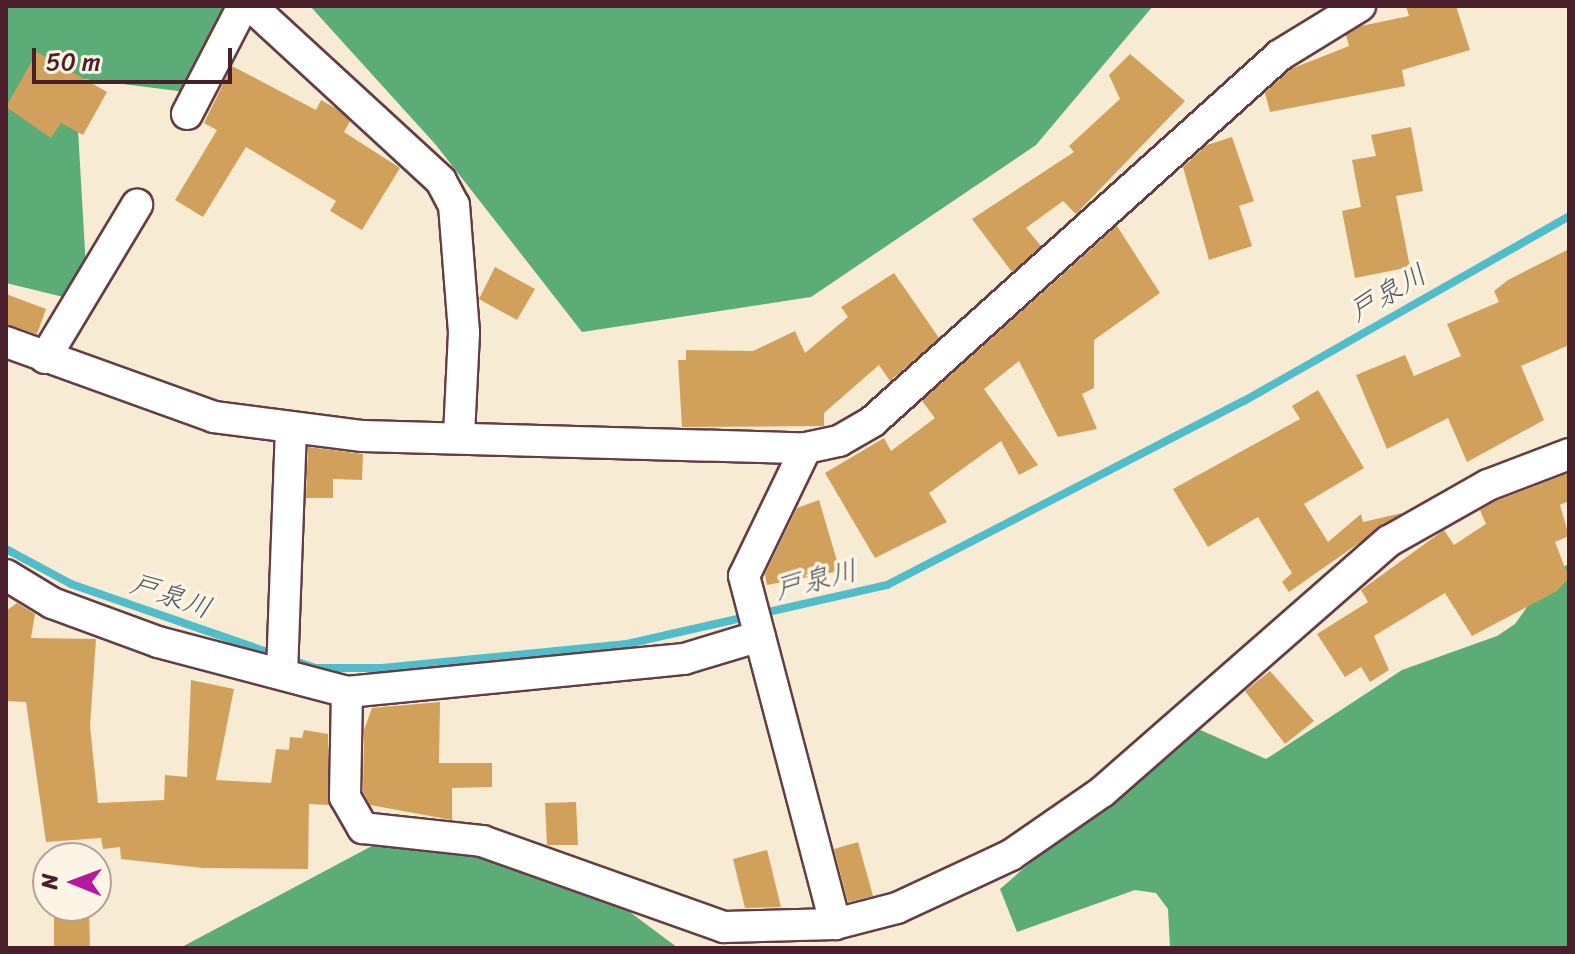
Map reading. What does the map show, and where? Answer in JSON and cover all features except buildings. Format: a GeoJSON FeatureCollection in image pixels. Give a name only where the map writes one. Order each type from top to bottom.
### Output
{"type":"FeatureCollection","features":[{"type":"Feature","properties":{"kind":"street"},"geometry":{"type":"LineString","coordinates":[[187,114],[243,6]]}},
{"type":"Feature","properties":{"kind":"street"},"geometry":{"type":"LineString","coordinates":[[251,6],[441,181],[454,205],[464,333],[459,434]]}},
{"type":"Feature","properties":{"kind":"street"},"geometry":{"type":"LineString","coordinates":[[6,342],[214,417],[363,436],[459,434],[806,448],[839,441],[873,421],[1280,55],[1360,6]]}},
{"type":"Feature","properties":{"kind":"street"},"geometry":{"type":"LineString","coordinates":[[45,358],[137,205]]}},
{"type":"Feature","properties":{"kind":"street"},"geometry":{"type":"LineString","coordinates":[[282,673],[291,427]]}},
{"type":"Feature","properties":{"kind":"street"},"geometry":{"type":"LineString","coordinates":[[806,448],[744,576],[835,924]]}},
{"type":"Feature","properties":{"kind":"street"},"geometry":{"type":"LineString","coordinates":[[347,692],[345,797],[363,828],[482,841],[724,927],[835,924],[897,908],[1011,855],[1102,792],[1389,541],[1488,485],[1569,454]]}},
{"type":"Feature","properties":{"kind":"street"},"geometry":{"type":"LineString","coordinates":[[6,575],[109,625],[347,692],[684,659],[755,622]]}},
{"type":"Feature","properties":{"kind":"green space"},"geometry":{"type":"Polygon","coordinates":[[[6,6],[227,6],[186,92],[75,78],[88,303],[6,283],[6,6]]]}},
{"type":"Feature","properties":{"kind":"green space"},"geometry":{"type":"Polygon","coordinates":[[[310,6],[1153,6],[1036,145],[811,297],[582,332],[436,145],[310,6]]]}},
{"type":"Feature","properties":{"kind":"green space"},"geometry":{"type":"Polygon","coordinates":[[[1569,564],[1569,948],[1170,948],[1168,909],[1156,893],[1135,890],[1017,932],[1000,889],[1189,725],[1266,759],[1402,670],[1497,636],[1515,624],[1551,573],[1569,564]]]}},
{"type":"Feature","properties":{"kind":"green space"},"geometry":{"type":"Polygon","coordinates":[[[385,839],[484,839],[603,892],[678,948],[180,948],[385,839]]]}},
{"type":"Feature","properties":{"kind":"waterway","name":"戸泉川"},"geometry":{"type":"LineString","coordinates":[[289,659],[315,668],[382,668],[627,644],[887,585],[1244,401],[1569,216]]}},
{"type":"Feature","properties":{"kind":"waterway","name":"戸泉川"},"geometry":{"type":"LineString","coordinates":[[6,549],[71,584],[276,655]]}}]}
